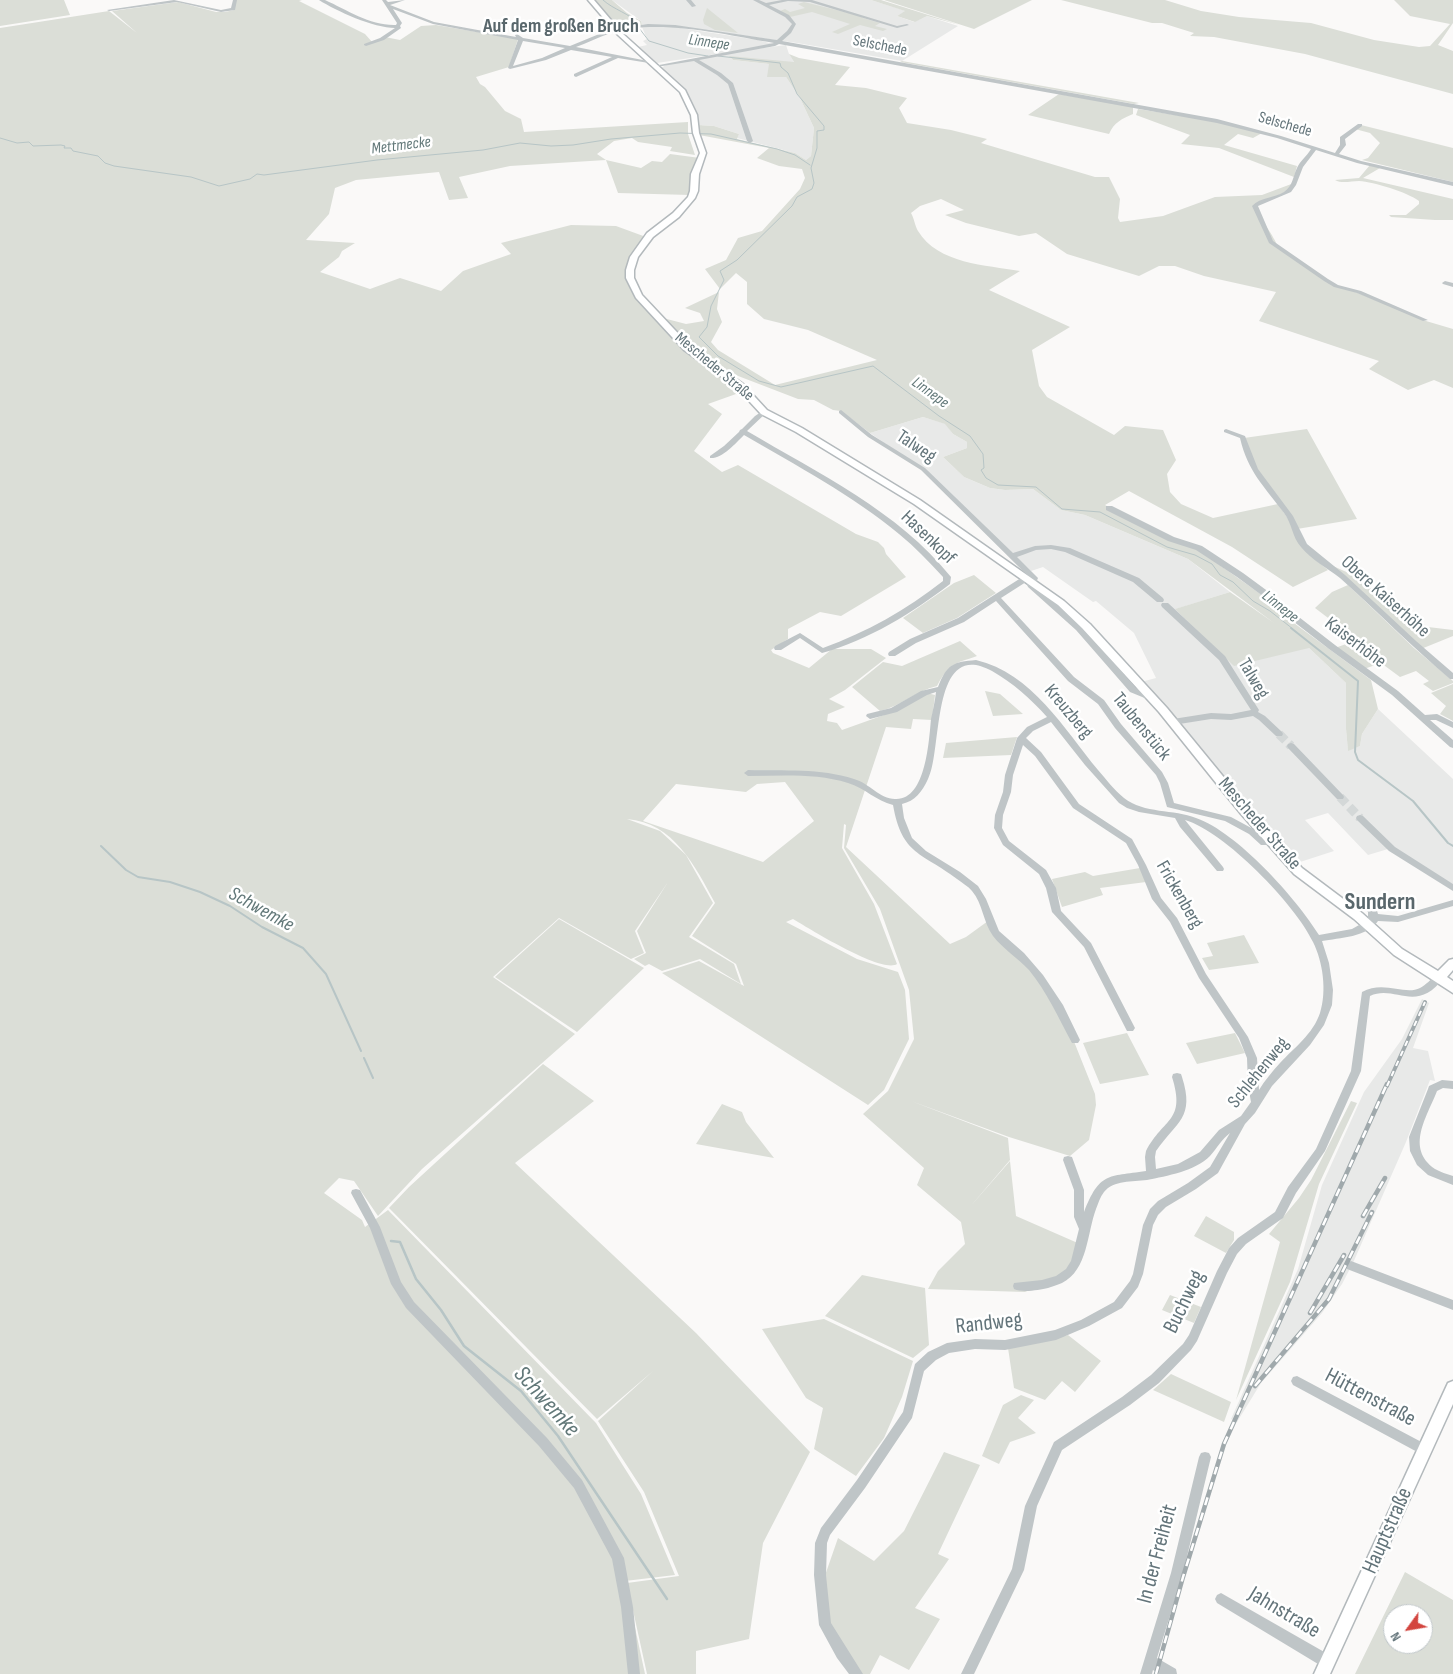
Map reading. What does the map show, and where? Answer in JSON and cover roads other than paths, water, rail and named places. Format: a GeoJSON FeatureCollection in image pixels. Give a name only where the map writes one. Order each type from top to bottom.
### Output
{"type":"FeatureCollection","features":[{"type":"Feature","properties":{"kind":"main road","name":"Mescheder Straße"},"geometry":{"type":"LineString","coordinates":[[591,0],[616,30],[685,94],[694,115],[696,134],[703,155],[695,174],[692,196],[676,214],[653,232],[640,246],[630,270],[631,281],[639,296],[680,341],[702,360],[740,386],[764,412],[799,430],[918,503],[1074,614],[1173,722],[1272,843],[1298,871],[1345,906],[1372,921],[1398,952],[1439,976],[1453,988]]}},
{"type":"Feature","properties":{"kind":"main road"},"geometry":{"type":"LineString","coordinates":[[1439,976],[1453,963]]}},
{"type":"Feature","properties":{"kind":"main road","name":"Hauptstraße"},"geometry":{"type":"LineString","coordinates":[[1325,1668],[1453,1388]]}},
{"type":"Feature","properties":{"kind":"street"},"geometry":{"type":"LineString","coordinates":[[109,10],[179,1],[226,12],[233,9],[235,0]]}},
{"type":"Feature","properties":{"kind":"street"},"geometry":{"type":"LineString","coordinates":[[321,0],[337,4],[380,26],[397,26]]}},
{"type":"Feature","properties":{"kind":"street"},"geometry":{"type":"LineString","coordinates":[[387,3],[403,0]]}},
{"type":"Feature","properties":{"kind":"street"},"geometry":{"type":"LineString","coordinates":[[688,0],[694,6]]}},
{"type":"Feature","properties":{"kind":"street"},"geometry":{"type":"LineString","coordinates":[[387,3],[433,23],[654,64],[767,48],[778,42],[789,32],[794,24],[787,16],[755,0]]}},
{"type":"Feature","properties":{"kind":"street"},"geometry":{"type":"LineString","coordinates":[[765,5],[787,0],[819,3],[897,28],[907,25]]}},
{"type":"Feature","properties":{"kind":"street"},"geometry":{"type":"LineString","coordinates":[[366,45],[382,39],[398,28],[397,26],[400,23],[387,3]]}},
{"type":"Feature","properties":{"kind":"street","name":"Selschede"},"geometry":{"type":"LineString","coordinates":[[521,39],[510,68],[538,61],[616,30],[648,26],[666,26],[778,42],[1234,125],[1336,155],[1453,184]]}},
{"type":"Feature","properties":{"kind":"street"},"geometry":{"type":"LineString","coordinates":[[516,33],[521,39]]}},
{"type":"Feature","properties":{"kind":"street"},"geometry":{"type":"LineString","coordinates":[[576,75],[616,57]]}},
{"type":"Feature","properties":{"kind":"street"},"geometry":{"type":"LineString","coordinates":[[694,58],[730,83],[750,142]]}},
{"type":"Feature","properties":{"kind":"street"},"geometry":{"type":"LineString","coordinates":[[1135,115],[1137,106]]}},
{"type":"Feature","properties":{"kind":"street"},"geometry":{"type":"LineString","coordinates":[[1336,155],[1343,145],[1342,138],[1360,125]]}},
{"type":"Feature","properties":{"kind":"street"},"geometry":{"type":"LineString","coordinates":[[1314,148],[1312,155],[1300,168],[1292,188],[1283,195],[1255,206],[1271,242],[1336,286],[1359,292],[1425,320]]}},
{"type":"Feature","properties":{"kind":"street"},"geometry":{"type":"LineString","coordinates":[[1445,283],[1453,285]]}},
{"type":"Feature","properties":{"kind":"street"},"geometry":{"type":"LineString","coordinates":[[712,457],[730,446],[742,431],[764,412]]}},
{"type":"Feature","properties":{"kind":"street","name":"Talweg"},"geometry":{"type":"LineString","coordinates":[[841,412],[870,436],[923,469],[1034,578],[1030,581]]}},
{"type":"Feature","properties":{"kind":"street","name":"Hasenkopf"},"geometry":{"type":"LineString","coordinates":[[742,431],[879,515],[899,530],[947,577],[947,582],[907,612],[861,638],[822,651],[800,635],[778,648]]}},
{"type":"Feature","properties":{"kind":"street","name":"Obere Kaiserhöhe"},"geometry":{"type":"LineString","coordinates":[[1226,431],[1242,438],[1249,460],[1261,482],[1287,512],[1302,544],[1319,561],[1347,580],[1416,646],[1453,677]]}},
{"type":"Feature","properties":{"kind":"street","name":"Kaiserhöhe"},"geometry":{"type":"LineString","coordinates":[[1109,508],[1171,539],[1199,548],[1240,575],[1425,718],[1453,745]]}},
{"type":"Feature","properties":{"kind":"street","name":"Talweg"},"geometry":{"type":"LineString","coordinates":[[1012,556],[1035,548],[1051,547],[1067,550],[1136,580],[1222,658],[1256,710],[1254,713],[1231,718],[1211,716],[1173,722]]}},
{"type":"Feature","properties":{"kind":"street"},"geometry":{"type":"LineString","coordinates":[[892,654],[913,640],[961,620],[996,597],[1030,581]]}},
{"type":"Feature","properties":{"kind":"street","name":"Taubenstück"},"geometry":{"type":"LineString","coordinates":[[996,597],[1071,679],[1101,702],[1158,774],[1164,783],[1170,805],[1228,819],[1252,832],[1264,843],[1272,843]]}},
{"type":"Feature","properties":{"kind":"street","name":"Kreuzberg"},"geometry":{"type":"LineString","coordinates":[[897,802],[916,793],[930,766],[940,689],[944,678],[952,669],[966,662],[978,662],[1004,675],[1030,693],[1095,772],[1122,801],[1135,807],[1178,815],[1205,825],[1250,861],[1286,896],[1316,939]]}},
{"type":"Feature","properties":{"kind":"street"},"geometry":{"type":"LineString","coordinates":[[870,716],[892,711],[927,692],[940,689]]}},
{"type":"Feature","properties":{"kind":"street"},"geometry":{"type":"LineString","coordinates":[[1254,713],[1279,734]]}},
{"type":"Feature","properties":{"kind":"street","name":"Kaiserhöhe"},"geometry":{"type":"LineString","coordinates":[[1425,718],[1437,717],[1453,725]]}},
{"type":"Feature","properties":{"kind":"street"},"geometry":{"type":"LineString","coordinates":[[1052,718],[1030,728],[1021,738],[999,815],[997,824],[999,832],[1009,846],[1043,872],[1051,888],[1057,912],[1088,945],[1130,1028]]}},
{"type":"Feature","properties":{"kind":"street","name":"Frickenberg"},"geometry":{"type":"LineString","coordinates":[[1021,738],[1038,754],[1078,808],[1129,841],[1157,899],[1174,920],[1202,976],[1242,1037],[1252,1058],[1253,1086],[1256,1102]]}},
{"type":"Feature","properties":{"kind":"street"},"geometry":{"type":"LineString","coordinates":[[1291,746],[1340,797]]}},
{"type":"Feature","properties":{"kind":"street"},"geometry":{"type":"LineString","coordinates":[[748,773],[824,774],[857,782],[887,801],[897,802],[900,823],[906,839],[916,848],[976,889],[994,930],[1000,938],[1025,960],[1039,978],[1062,1012],[1075,1040]]}},
{"type":"Feature","properties":{"kind":"street"},"geometry":{"type":"LineString","coordinates":[[1178,815],[1183,825],[1220,869]]}},
{"type":"Feature","properties":{"kind":"street"},"geometry":{"type":"LineString","coordinates":[[1360,818],[1392,849],[1453,888]]}},
{"type":"Feature","properties":{"kind":"street"},"geometry":{"type":"LineString","coordinates":[[1316,939],[1355,930],[1372,921],[1398,919],[1453,903]]}},
{"type":"Feature","properties":{"kind":"street","name":"Schlehenweg"},"geometry":{"type":"LineString","coordinates":[[1018,1286],[1044,1285],[1065,1276],[1078,1257],[1087,1216],[1099,1190],[1104,1185],[1112,1180],[1151,1174],[1195,1161],[1205,1154],[1224,1132],[1240,1124],[1274,1076],[1309,1040],[1323,1016],[1327,1002],[1327,989],[1323,956],[1316,939]]}},
{"type":"Feature","properties":{"kind":"street","name":"Buchweg"},"geometry":{"type":"LineString","coordinates":[[968,1674],[1018,1570],[1031,1506],[1058,1446],[1126,1401],[1155,1379],[1175,1360],[1193,1338],[1222,1272],[1235,1248],[1242,1241],[1276,1218],[1284,1208],[1288,1196],[1314,1161],[1328,1138],[1356,1071],[1365,994],[1376,990],[1418,993],[1429,987],[1439,976]]}},
{"type":"Feature","properties":{"kind":"street"},"geometry":{"type":"LineString","coordinates":[[1151,1174],[1150,1154],[1178,1118],[1182,1109],[1183,1095],[1177,1077]]}},
{"type":"Feature","properties":{"kind":"street"},"geometry":{"type":"LineString","coordinates":[[1453,1084],[1442,1084],[1434,1089],[1414,1137],[1416,1155],[1426,1167],[1432,1172],[1453,1181]]}},
{"type":"Feature","properties":{"kind":"street","name":"Randweg"},"geometry":{"type":"LineString","coordinates":[[857,1674],[825,1625],[820,1575],[821,1543],[825,1532],[861,1484],[908,1414],[918,1368],[932,1356],[948,1348],[975,1344],[1005,1345],[1056,1335],[1085,1323],[1118,1304],[1134,1284],[1138,1274],[1148,1225],[1154,1212],[1162,1204],[1214,1170],[1240,1124]]}},
{"type":"Feature","properties":{"kind":"street","name":"Schlehenweg"},"geometry":{"type":"LineString","coordinates":[[1068,1160],[1079,1190],[1079,1217],[1084,1228]]}},
{"type":"Feature","properties":{"kind":"street"},"geometry":{"type":"LineString","coordinates":[[356,1193],[375,1227],[396,1284],[410,1304],[543,1442],[578,1484],[618,1558],[627,1607],[634,1674]]}},
{"type":"Feature","properties":{"kind":"street"},"geometry":{"type":"LineString","coordinates":[[1350,1266],[1453,1305]]}},
{"type":"Feature","properties":{"kind":"street","name":"Hüttenstraße"},"geometry":{"type":"LineString","coordinates":[[1297,1381],[1425,1450]]}},
{"type":"Feature","properties":{"kind":"street","name":"In der Freiheit"},"geometry":{"type":"LineString","coordinates":[[1146,1674],[1177,1573],[1205,1458]]}},
{"type":"Feature","properties":{"kind":"street","name":"Jahnstraße"},"geometry":{"type":"LineString","coordinates":[[1221,1599],[1325,1668]]}},
{"type":"Feature","properties":{"kind":"street"},"geometry":{"type":"LineString","coordinates":[[1150,1661],[1171,1674]]}},
{"type":"Feature","properties":{"kind":"waterway","name":"Linnepe"},"geometry":{"type":"LineString","coordinates":[[603,0],[639,24]]}},
{"type":"Feature","properties":{"kind":"waterway","name":"Linnepe"},"geometry":{"type":"LineString","coordinates":[[639,28],[649,41],[688,53],[708,56]]}},
{"type":"Feature","properties":{"kind":"waterway","name":"Linnepe"},"geometry":{"type":"LineString","coordinates":[[718,56],[780,63],[781,67],[788,73],[797,94],[824,126],[824,130],[817,131],[817,148],[811,168],[814,183],[812,189],[797,197],[792,206],[737,260],[720,271],[724,280],[711,306],[707,327],[699,337],[718,356],[759,381],[781,387],[873,366],[939,416],[970,436],[983,454],[984,468],[981,470],[986,478],[998,485],[1036,487],[1062,509],[1100,512],[1167,547],[1195,555],[1212,564],[1220,575],[1233,582],[1253,601],[1270,611],[1293,629]]}},
{"type":"Feature","properties":{"kind":"waterway","name":"Mettmecke"},"geometry":{"type":"LineString","coordinates":[[0,138],[17,143],[29,142],[33,146],[61,145],[65,146],[64,148],[71,148],[73,151],[98,156],[105,163],[114,166],[191,177],[219,186],[250,179],[257,174],[264,175],[377,160],[483,150],[520,143],[551,146],[573,145],[611,139],[680,133],[711,134],[777,149],[795,155],[810,165]]}},
{"type":"Feature","properties":{"kind":"waterway","name":"Linnepe"},"geometry":{"type":"LineString","coordinates":[[1291,628],[1358,681],[1355,752],[1358,760],[1413,801],[1448,843],[1453,846]]}},
{"type":"Feature","properties":{"kind":"waterway","name":"Schwemke"},"geometry":{"type":"LineString","coordinates":[[101,846],[126,870],[138,877],[170,882],[200,892],[230,906],[262,927],[303,948],[326,974],[361,1051]]}},
{"type":"Feature","properties":{"kind":"waterway","name":"Schwemke"},"geometry":{"type":"LineString","coordinates":[[364,1058],[373,1078]]}},
{"type":"Feature","properties":{"kind":"waterway","name":"Schwemke"},"geometry":{"type":"LineString","coordinates":[[391,1241],[400,1242],[416,1279],[441,1310],[464,1346],[521,1391],[558,1436],[667,1599]]}},
{"type":"Feature","properties":{"kind":"tunnel"},"geometry":{"type":"LineString","coordinates":[[1279,734],[1291,746]]}},
{"type":"Feature","properties":{"kind":"tunnel"},"geometry":{"type":"LineString","coordinates":[[1340,797],[1360,818]]}},
{"type":"Feature","properties":{"kind":"railway"},"geometry":{"type":"LineString","coordinates":[[1387,1086],[1425,1002]]}},
{"type":"Feature","properties":{"kind":"railway"},"geometry":{"type":"LineString","coordinates":[[1156,1674],[1183,1577],[1224,1444],[1387,1084]]}},
{"type":"Feature","properties":{"kind":"railway"},"geometry":{"type":"LineString","coordinates":[[1363,1216],[1385,1178]]}},
{"type":"Feature","properties":{"kind":"railway"},"geometry":{"type":"LineString","coordinates":[[1255,1386],[1329,1299],[1372,1212]]}},
{"type":"Feature","properties":{"kind":"railway"},"geometry":{"type":"LineString","coordinates":[[1310,1313],[1344,1255]]}},
{"type":"Feature","properties":{"kind":"district","name":"Auf dem großen Bruch"},"geometry":{"type":"Point","coordinates":[561,27]}},
{"type":"Feature","properties":{"kind":"district","name":"Sundern"},"geometry":{"type":"Point","coordinates":[1380,903]}}]}
